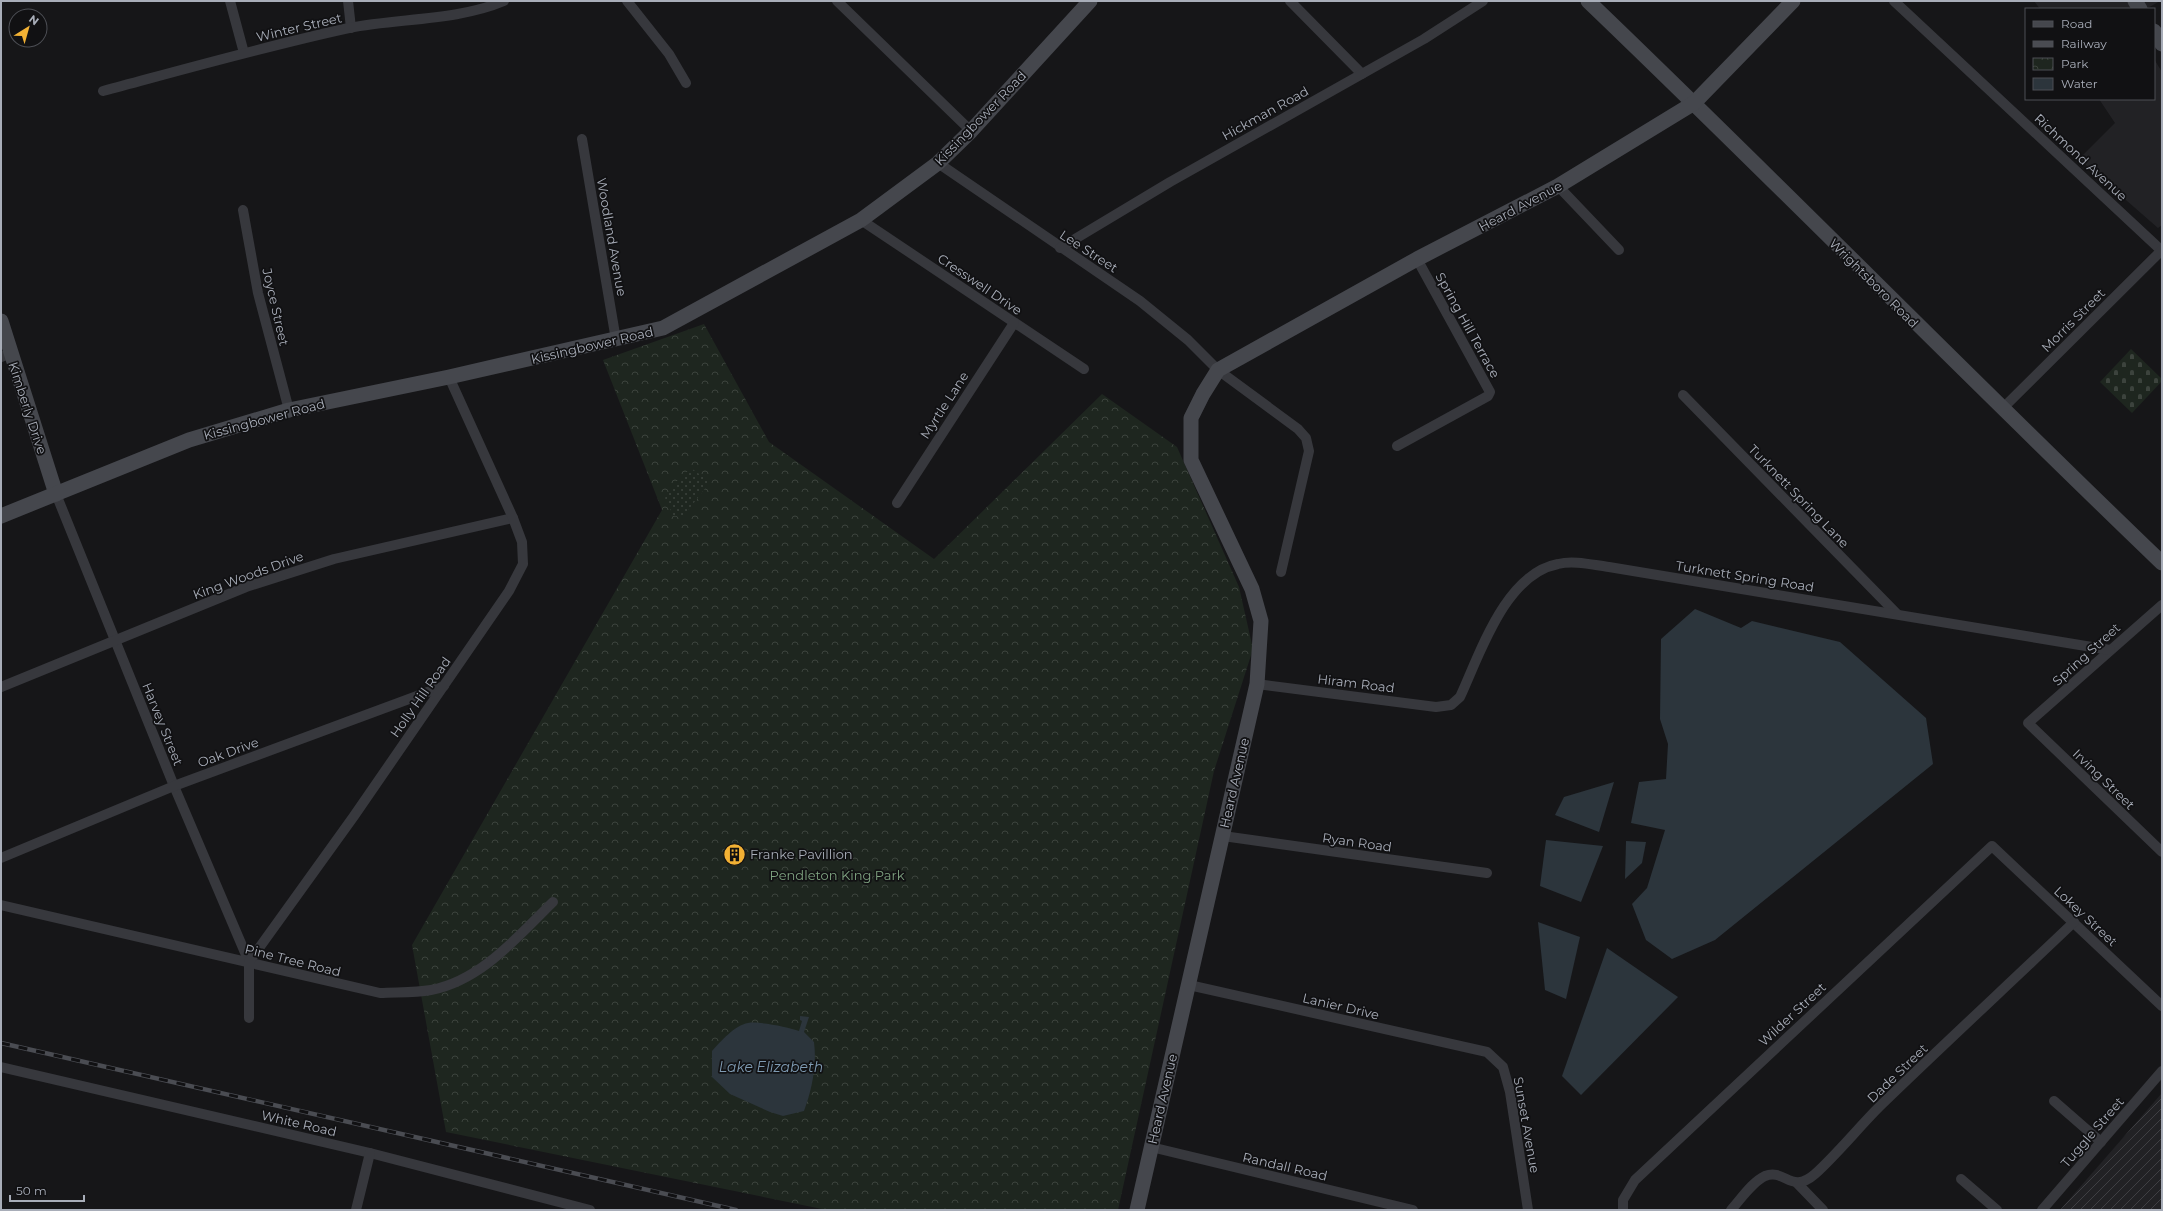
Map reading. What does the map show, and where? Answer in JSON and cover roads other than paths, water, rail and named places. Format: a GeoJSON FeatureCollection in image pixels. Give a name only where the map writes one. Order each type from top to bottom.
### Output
{"type":"FeatureCollection","features":[{"type":"Feature","properties":{"kind":"street"},"geometry":{"type":"LineString","coordinates":[[230,1],[244,53]]}},
{"type":"Feature","properties":{"kind":"street"},"geometry":{"type":"LineString","coordinates":[[348,1],[351,28]]}},
{"type":"Feature","properties":{"kind":"street","name":"Winter Street"},"geometry":{"type":"LineString","coordinates":[[103,91],[244,53],[351,28],[470,11],[504,1]]}},
{"type":"Feature","properties":{"kind":"street"},"geometry":{"type":"LineString","coordinates":[[627,1],[669,54],[686,83]]}},
{"type":"Feature","properties":{"kind":"street"},"geometry":{"type":"LineString","coordinates":[[837,1],[971,131]]}},
{"type":"Feature","properties":{"kind":"street","name":"Kissingbower Road"},"geometry":{"type":"LineString","coordinates":[[1,516],[189,440],[289,410],[449,377],[616,340],[663,328],[861,220],[938,163],[971,131],[1090,1]]}},
{"type":"Feature","properties":{"kind":"street"},"geometry":{"type":"LineString","coordinates":[[1290,1],[1362,74]]}},
{"type":"Feature","properties":{"kind":"street","name":"Hickman Road"},"geometry":{"type":"LineString","coordinates":[[1060,248],[1170,182],[1424,39],[1483,1]]}},
{"type":"Feature","properties":{"kind":"street","name":"Wrightsboro Road"},"geometry":{"type":"LineString","coordinates":[[1588,1],[1694,103],[2002,409],[2162,563]]}},
{"type":"Feature","properties":{"kind":"street","name":"Heard Avenue"},"geometry":{"type":"LineString","coordinates":[[1137,1210],[1257,684],[1261,621],[1252,589],[1191,460],[1191,418],[1203,394],[1218,370],[1418,259],[1558,186],[1694,103],[1793,1]]}},
{"type":"Feature","properties":{"kind":"street","name":"Richmond Avenue"},"geometry":{"type":"LineString","coordinates":[[1894,1],[2162,250]]}},
{"type":"Feature","properties":{"kind":"street"},"geometry":{"type":"LineString","coordinates":[[2155,33],[2162,44]]}},
{"type":"Feature","properties":{"kind":"street","name":"Woodland Avenue"},"geometry":{"type":"LineString","coordinates":[[582,139],[616,340]]}},
{"type":"Feature","properties":{"kind":"street","name":"Lee Street"},"geometry":{"type":"LineString","coordinates":[[938,163],[1060,248],[1140,301],[1188,340],[1218,370]]}},
{"type":"Feature","properties":{"kind":"street"},"geometry":{"type":"LineString","coordinates":[[1558,186],[1619,250]]}},
{"type":"Feature","properties":{"kind":"street","name":"Joyce Street"},"geometry":{"type":"LineString","coordinates":[[243,210],[258,293],[289,410]]}},
{"type":"Feature","properties":{"kind":"street","name":"Cresswell Drive"},"geometry":{"type":"LineString","coordinates":[[861,220],[1084,369]]}},
{"type":"Feature","properties":{"kind":"street","name":"Morris Street"},"geometry":{"type":"LineString","coordinates":[[2002,409],[2162,250]]}},
{"type":"Feature","properties":{"kind":"street","name":"Spring Hill Terrace"},"geometry":{"type":"LineString","coordinates":[[1397,446],[1488,396],[1490,392],[1418,259]]}},
{"type":"Feature","properties":{"kind":"street","name":"Kimberly Drive"},"geometry":{"type":"LineString","coordinates":[[1,321],[6,355],[56,494]]}},
{"type":"Feature","properties":{"kind":"street","name":"Myrtle Lane"},"geometry":{"type":"LineString","coordinates":[[897,502],[1014,323]]}},
{"type":"Feature","properties":{"kind":"street"},"geometry":{"type":"LineString","coordinates":[[1218,370],[1298,429],[1306,438],[1309,451],[1281,572]]}},
{"type":"Feature","properties":{"kind":"street","name":"Holly Hill Road"},"geometry":{"type":"LineString","coordinates":[[249,962],[444,686],[509,590],[523,564],[522,542],[513,518],[449,377]]}},
{"type":"Feature","properties":{"kind":"street","name":"Turknett Spring Lane"},"geometry":{"type":"LineString","coordinates":[[1683,395],[1897,614]]}},
{"type":"Feature","properties":{"kind":"street","name":"Harvey Street"},"geometry":{"type":"LineString","coordinates":[[56,494],[174,786],[249,962]]}},
{"type":"Feature","properties":{"kind":"street","name":"King Woods Drive"},"geometry":{"type":"LineString","coordinates":[[1,687],[246,587],[334,559],[513,518]]}},
{"type":"Feature","properties":{"kind":"street","name":"Turknett Spring Road"},"geometry":{"type":"LineString","coordinates":[[1451,705],[1460,697],[1508,599],[1530,575],[1557,564],[1590,564],[2110,650]]}},
{"type":"Feature","properties":{"kind":"street","name":"Spring Street"},"geometry":{"type":"LineString","coordinates":[[2028,723],[2162,605]]}},
{"type":"Feature","properties":{"kind":"street","name":"Hiram Road"},"geometry":{"type":"LineString","coordinates":[[1257,684],[1436,707],[1451,705]]}},
{"type":"Feature","properties":{"kind":"street","name":"Oak Drive"},"geometry":{"type":"LineString","coordinates":[[1,858],[174,786],[444,686]]}},
{"type":"Feature","properties":{"kind":"street","name":"Irving Street"},"geometry":{"type":"LineString","coordinates":[[2028,723],[2162,852]]}},
{"type":"Feature","properties":{"kind":"street","name":"Ryan Road"},"geometry":{"type":"LineString","coordinates":[[1223,836],[1487,873]]}},
{"type":"Feature","properties":{"kind":"street","name":"Lokey Street"},"geometry":{"type":"LineString","coordinates":[[1992,846],[2162,1006]]}},
{"type":"Feature","properties":{"kind":"street","name":"Wilder Street"},"geometry":{"type":"LineString","coordinates":[[1623,1210],[1623,1200],[1635,1180],[1992,846]]}},
{"type":"Feature","properties":{"kind":"street","name":"Pine Tree Road"},"geometry":{"type":"LineString","coordinates":[[1,905],[380,993],[432,990],[465,977],[493,960],[553,902]]}},
{"type":"Feature","properties":{"kind":"street","name":"Dade Street"},"geometry":{"type":"LineString","coordinates":[[1797,1183],[1803,1183],[1816,1174],[1879,1107],[2074,922]]}},
{"type":"Feature","properties":{"kind":"street"},"geometry":{"type":"LineString","coordinates":[[249,962],[249,1018]]}},
{"type":"Feature","properties":{"kind":"street","name":"Lanier Drive"},"geometry":{"type":"LineString","coordinates":[[1189,985],[1487,1052]]}},
{"type":"Feature","properties":{"kind":"street","name":"Sunset Avenue"},"geometry":{"type":"LineString","coordinates":[[1487,1052],[1504,1067],[1510,1092],[1528,1210]]}},
{"type":"Feature","properties":{"kind":"street","name":"White Road"},"geometry":{"type":"LineString","coordinates":[[1,1067],[370,1153],[590,1210]]}},
{"type":"Feature","properties":{"kind":"street","name":"Tuggle Street"},"geometry":{"type":"LineString","coordinates":[[2042,1210],[2162,1071]]}},
{"type":"Feature","properties":{"kind":"street"},"geometry":{"type":"LineString","coordinates":[[2054,1101],[2101,1142]]}},
{"type":"Feature","properties":{"kind":"street","name":"Randall Road"},"geometry":{"type":"LineString","coordinates":[[1151,1147],[1413,1210]]}},
{"type":"Feature","properties":{"kind":"street"},"geometry":{"type":"LineString","coordinates":[[356,1210],[370,1153]]}},
{"type":"Feature","properties":{"kind":"street"},"geometry":{"type":"LineString","coordinates":[[1731,1210],[1752,1186],[1766,1176],[1777,1175],[1797,1183],[1823,1210]]}},
{"type":"Feature","properties":{"kind":"street"},"geometry":{"type":"LineString","coordinates":[[1961,1179],[1997,1210]]}},
{"type":"Feature","properties":{"kind":"water"},"geometry":{"type":"Polygon","coordinates":[[[1695,609],[1741,628],[1752,621],[1840,642],[1926,718],[1933,764],[1715,940],[1672,959],[1646,940],[1632,904],[1647,888],[1665,830],[1631,823],[1639,782],[1666,779],[1668,744],[1660,719],[1661,639],[1695,609]]]}},
{"type":"Feature","properties":{"kind":"water"},"geometry":{"type":"Polygon","coordinates":[[[1614,782],[1599,832],[1555,815],[1564,797],[1614,782]]]}},
{"type":"Feature","properties":{"kind":"water"},"geometry":{"type":"Polygon","coordinates":[[[1546,840],[1603,846],[1581,902],[1540,886],[1546,840]]]}},
{"type":"Feature","properties":{"kind":"water"},"geometry":{"type":"Polygon","coordinates":[[[1626,841],[1646,842],[1642,863],[1625,879],[1626,841]]]}},
{"type":"Feature","properties":{"kind":"water"},"geometry":{"type":"Polygon","coordinates":[[[1538,922],[1580,937],[1566,999],[1545,990],[1538,922]]]}},
{"type":"Feature","properties":{"kind":"water"},"geometry":{"type":"Polygon","coordinates":[[[1607,948],[1678,997],[1581,1095],[1562,1076],[1607,948]]]}},
{"type":"Feature","properties":{"kind":"water","name":"Lake Elizabeth"},"geometry":{"type":"Polygon","coordinates":[[[800,1016],[809,1017],[804,1032],[814,1042],[815,1051],[813,1077],[804,1111],[783,1116],[770,1112],[730,1094],[712,1077],[712,1051],[733,1030],[743,1024],[759,1023],[799,1031],[802,1021],[800,1020],[800,1016]]]}},
{"type":"Feature","properties":{"kind":"railway"},"geometry":{"type":"LineString","coordinates":[[1,1043],[736,1210]]}},
{"type":"Feature","properties":{"kind":"place","name":"Franke Pavillion"},"geometry":{"type":"Point","coordinates":[735,854]}},
{"type":"Feature","properties":{"kind":"park label","name":"Pendleton King Park"},"geometry":{"type":"Point","coordinates":[837,875]}}]}
